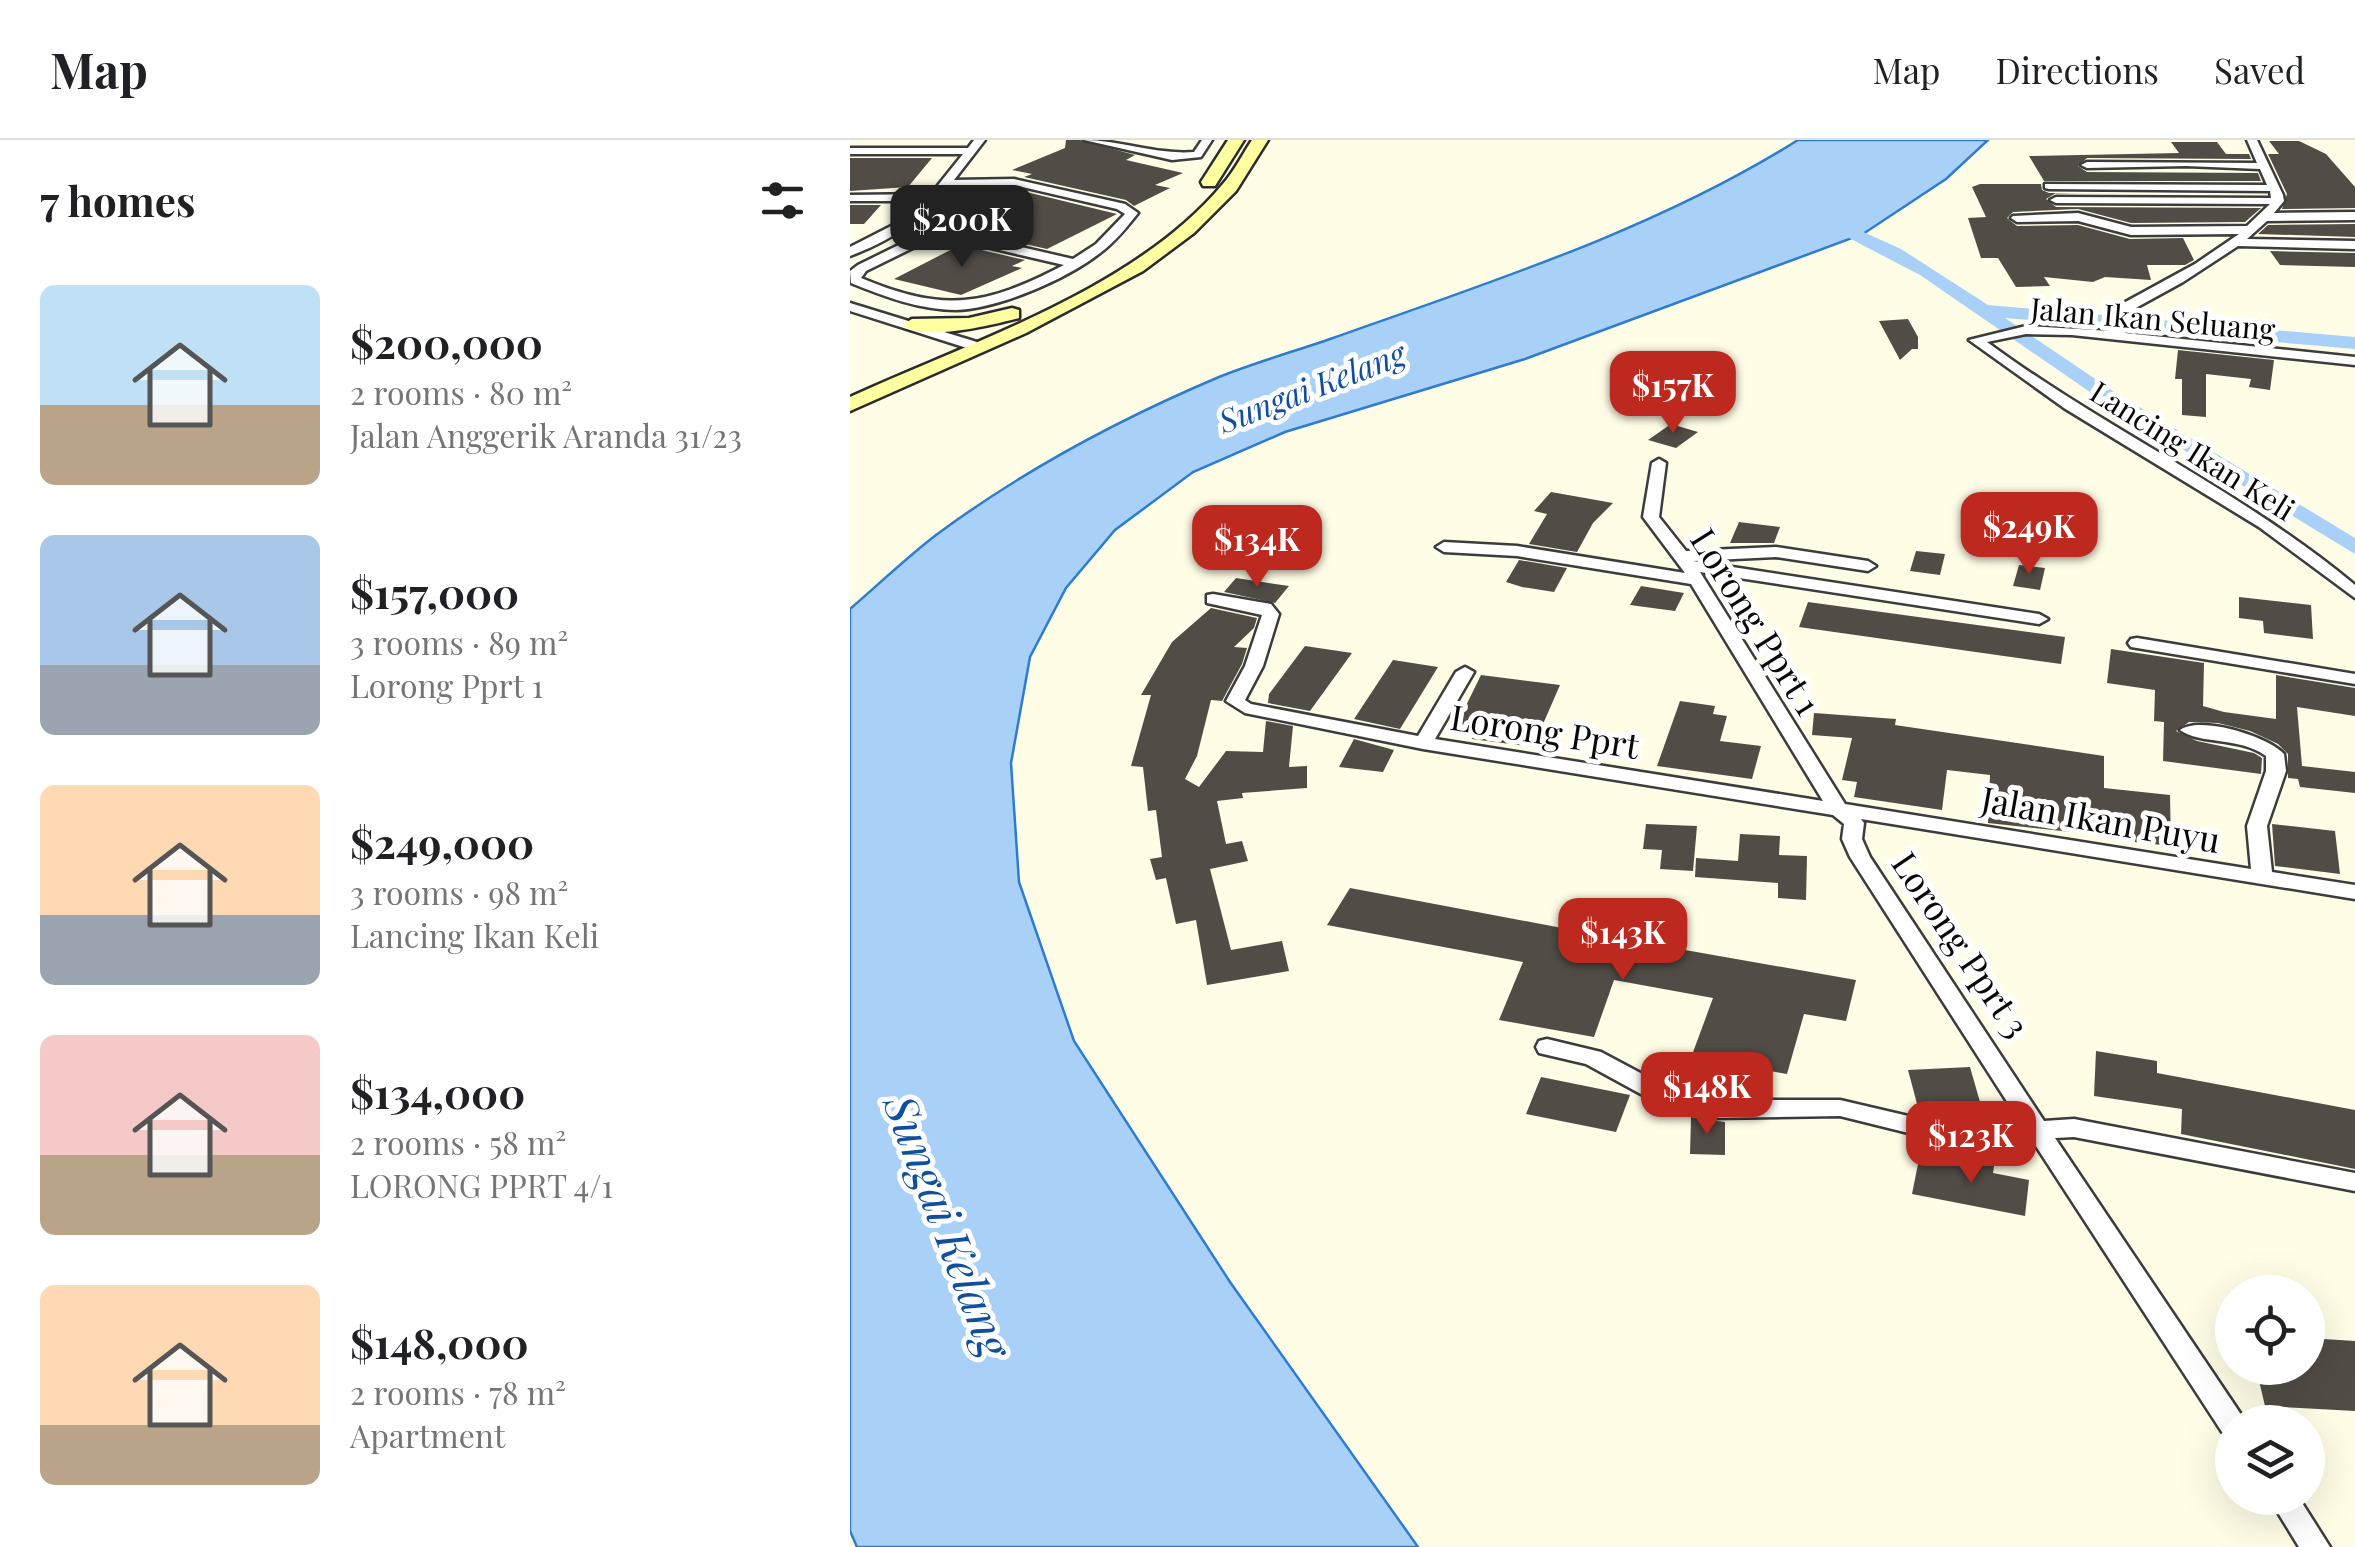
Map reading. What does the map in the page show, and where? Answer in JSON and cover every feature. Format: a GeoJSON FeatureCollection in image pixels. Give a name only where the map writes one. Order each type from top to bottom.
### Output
{"type":"FeatureCollection","features":[{"type":"Feature","properties":{"kind":"main road"},"geometry":{"type":"LineString","coordinates":[[850,388],[1094,277],[1127,257],[1204,189],[1226,161],[1236,140]]}},
{"type":"Feature","properties":{"kind":"main road"},"geometry":{"type":"LineString","coordinates":[[850,406],[1147,262],[1235,181],[1260,140]]}},
{"type":"Feature","properties":{"kind":"main road"},"geometry":{"type":"LineString","coordinates":[[912,325],[970,324],[1017,313]]}},
{"type":"Feature","properties":{"kind":"main road"},"geometry":{"type":"LineString","coordinates":[[912,325],[926,339],[916,356]]}},
{"type":"Feature","properties":{"kind":"street"},"geometry":{"type":"LineString","coordinates":[[850,252],[907,223],[948,182],[980,140]]}},
{"type":"Feature","properties":{"kind":"street"},"geometry":{"type":"LineString","coordinates":[[1089,140],[1182,158],[1197,155],[1207,140]]}},
{"type":"Feature","properties":{"kind":"street"},"geometry":{"type":"LineString","coordinates":[[2116,325],[2266,217],[2274,191],[2252,140]]}},
{"type":"Feature","properties":{"kind":"street"},"geometry":{"type":"LineString","coordinates":[[850,151],[968,151]]}},
{"type":"Feature","properties":{"kind":"street"},"geometry":{"type":"LineString","coordinates":[[2087,165],[2261,166]]}},
{"type":"Feature","properties":{"kind":"street"},"geometry":{"type":"LineString","coordinates":[[2134,171],[2195,173],[2274,191]]}},
{"type":"Feature","properties":{"kind":"street"},"geometry":{"type":"LineString","coordinates":[[948,182],[1014,182],[1130,209],[1132,213],[1099,248],[1073,263],[968,306],[936,304],[855,280],[854,273],[925,237],[944,233],[1073,263]]}},
{"type":"Feature","properties":{"kind":"street"},"geometry":{"type":"LineString","coordinates":[[2049,186],[2274,191]]}},
{"type":"Feature","properties":{"kind":"street"},"geometry":{"type":"LineString","coordinates":[[2056,200],[2274,191]]}},
{"type":"Feature","properties":{"kind":"street"},"geometry":{"type":"LineString","coordinates":[[850,198],[934,197]]}},
{"type":"Feature","properties":{"kind":"street"},"geometry":{"type":"LineString","coordinates":[[2266,217],[2355,216]]}},
{"type":"Feature","properties":{"kind":"street"},"geometry":{"type":"LineString","coordinates":[[2017,218],[2078,217],[2131,231],[2249,230]]}},
{"type":"Feature","properties":{"kind":"street"},"geometry":{"type":"LineString","coordinates":[[2234,242],[2355,246]]}},
{"type":"Feature","properties":{"kind":"street"},"geometry":{"type":"LineString","coordinates":[[850,307],[975,346]]}},
{"type":"Feature","properties":{"kind":"street","name":"Jalan Ikan Seluang"},"geometry":{"type":"LineString","coordinates":[[1999,358],[1976,340],[2026,330],[2116,325],[2355,361]]}},
{"type":"Feature","properties":{"kind":"street","name":"Lancing Ikan Keli"},"geometry":{"type":"LineString","coordinates":[[1999,358],[2228,500],[2355,593]]}},
{"type":"Feature","properties":{"kind":"street","name":"Lorong Pprt 1"},"geometry":{"type":"LineString","coordinates":[[1658,464],[1651,518],[1688,567],[1836,806]]}},
{"type":"Feature","properties":{"kind":"street"},"geometry":{"type":"LineString","coordinates":[[1444,546],[1688,567],[2039,619]]}},
{"type":"Feature","properties":{"kind":"street"},"geometry":{"type":"LineString","coordinates":[[1688,567],[1753,550],[1868,566]]}},
{"type":"Feature","properties":{"kind":"street","name":"Lorong Pprt"},"geometry":{"type":"LineString","coordinates":[[1213,599],[1266,608],[1271,614],[1254,666],[1235,701],[1245,708],[1422,743],[1836,806]]}},
{"type":"Feature","properties":{"kind":"street"},"geometry":{"type":"LineString","coordinates":[[2137,643],[2355,678]]}},
{"type":"Feature","properties":{"kind":"street"},"geometry":{"type":"LineString","coordinates":[[1422,743],[1466,672]]}},
{"type":"Feature","properties":{"kind":"street"},"geometry":{"type":"LineString","coordinates":[[2189,730],[2247,740],[2266,746],[2274,754],[2276,771],[2256,826],[2262,878]]}},
{"type":"Feature","properties":{"kind":"street","name":"Jalan Ikan Puyu"},"geometry":{"type":"LineString","coordinates":[[1836,806],[2355,892]]}},
{"type":"Feature","properties":{"kind":"street","name":"Lorong Pprt 3"},"geometry":{"type":"LineString","coordinates":[[1836,806],[1854,824],[1852,839],[1860,857],[2040,1130],[2156,1316],[2219,1405]]}},
{"type":"Feature","properties":{"kind":"street"},"geometry":{"type":"LineString","coordinates":[[1547,1046],[1594,1058],[1669,1099],[1711,1109],[1840,1108],[1981,1142],[2040,1130],[2074,1128],[2355,1182]]}},
{"type":"Feature","properties":{"kind":"street"},"geometry":{"type":"LineString","coordinates":[[2294,1515],[2316,1547]]}},
{"type":"Feature","properties":{"kind":"water","name":"Sungai Kelang"},"geometry":{"type":"Polygon","coordinates":[[[1798,140],[1988,140],[1946,179],[1863,234],[1525,359],[1285,432],[1193,472],[1115,530],[1066,588],[1030,657],[1011,763],[1019,882],[1074,1041],[1230,1282],[1418,1547],[857,1547],[850,1531],[850,609],[969,512],[1037,468],[1146,410],[1233,372],[1452,296],[1630,227],[1744,172],[1798,140]]]}},
{"type":"Feature","properties":{"kind":"building"},"geometry":{"type":"Polygon","coordinates":[[[1066,140],[1135,155],[1126,160],[1183,173],[1155,185],[1170,188],[1134,206],[1126,200],[1024,177],[1032,174],[1012,170],[1065,148],[1066,140]]]}},
{"type":"Feature","properties":{"kind":"building"},"geometry":{"type":"Polygon","coordinates":[[[2269,141],[2299,141],[2326,154],[2355,187],[2355,208],[2282,209],[2287,194],[2268,154],[2279,154],[2269,141]]]}},
{"type":"Feature","properties":{"kind":"building"},"geometry":{"type":"Polygon","coordinates":[[[2171,142],[2217,142],[2226,154],[2249,154],[2251,159],[2087,158],[2078,166],[2087,172],[2258,173],[2261,181],[2044,181],[2029,156],[2179,153],[2171,142]]]}},
{"type":"Feature","properties":{"kind":"building"},"geometry":{"type":"Polygon","coordinates":[[[850,158],[932,158],[908,187],[850,191],[850,158]]]}},
{"type":"Feature","properties":{"kind":"building"},"geometry":{"type":"Polygon","coordinates":[[[2041,184],[2042,190],[2056,193],[2046,199],[2056,207],[2261,208],[2245,222],[2131,223],[2078,209],[2013,212],[2007,218],[2017,226],[2078,225],[2130,239],[2183,238],[2194,260],[2185,265],[2147,265],[2151,280],[2105,277],[2093,282],[2044,277],[2050,286],[2016,287],[1998,258],[1981,258],[1968,218],[1986,217],[1972,187],[2041,184]]]}},
{"type":"Feature","properties":{"kind":"building"},"geometry":{"type":"Polygon","coordinates":[[[997,189],[1014,189],[1117,214],[1047,249],[984,235],[993,231],[965,224],[1000,208],[969,201],[997,189]]]}},
{"type":"Feature","properties":{"kind":"building"},"geometry":{"type":"Polygon","coordinates":[[[850,205],[881,205],[864,224],[850,224],[850,205]]]}},
{"type":"Feature","properties":{"kind":"building"},"geometry":{"type":"Polygon","coordinates":[[[2355,224],[2355,237],[2258,234],[2268,225],[2355,224]]]}},
{"type":"Feature","properties":{"kind":"building"},"geometry":{"type":"Polygon","coordinates":[[[960,245],[1025,260],[1012,266],[1022,268],[961,295],[894,279],[960,245]]]}},
{"type":"Feature","properties":{"kind":"building"},"geometry":{"type":"Polygon","coordinates":[[[2270,251],[2355,253],[2355,267],[2280,265],[2270,251]]]}},
{"type":"Feature","properties":{"kind":"building"},"geometry":{"type":"Polygon","coordinates":[[[1908,319],[1918,337],[1918,349],[1912,349],[1900,360],[1879,321],[1908,319]]]}},
{"type":"Feature","properties":{"kind":"building"},"geometry":{"type":"Polygon","coordinates":[[[2178,350],[2274,360],[2270,390],[2249,387],[2251,379],[2206,374],[2206,417],[2182,415],[2182,379],[2175,379],[2178,350]]]}},
{"type":"Feature","properties":{"kind":"building"},"geometry":{"type":"Polygon","coordinates":[[[1671,424],[1698,432],[1676,448],[1648,440],[1671,424]]]}},
{"type":"Feature","properties":{"kind":"building"},"geometry":{"type":"Polygon","coordinates":[[[1551,492],[1613,503],[1593,523],[1577,552],[1529,544],[1547,514],[1534,511],[1551,492]]]}},
{"type":"Feature","properties":{"kind":"building"},"geometry":{"type":"Polygon","coordinates":[[[1739,522],[1780,527],[1774,543],[1730,543],[1739,522]]]}},
{"type":"Feature","properties":{"kind":"building"},"geometry":{"type":"Polygon","coordinates":[[[1916,551],[1945,554],[1940,575],[1910,571],[1916,551]]]}},
{"type":"Feature","properties":{"kind":"building"},"geometry":{"type":"Polygon","coordinates":[[[1519,560],[1567,568],[1554,592],[1522,587],[1506,582],[1519,560]]]}},
{"type":"Feature","properties":{"kind":"building"},"geometry":{"type":"Polygon","coordinates":[[[2019,565],[2045,568],[2040,590],[2013,586],[2019,565]]]}},
{"type":"Feature","properties":{"kind":"building"},"geometry":{"type":"Polygon","coordinates":[[[1236,578],[1289,586],[1275,603],[1224,592],[1236,578]]]}},
{"type":"Feature","properties":{"kind":"building"},"geometry":{"type":"Polygon","coordinates":[[[1641,586],[1684,593],[1675,611],[1630,605],[1641,586]]]}},
{"type":"Feature","properties":{"kind":"building"},"geometry":{"type":"Polygon","coordinates":[[[2239,597],[2311,605],[2313,639],[2264,633],[2263,621],[2239,618],[2239,597]]]}},
{"type":"Feature","properties":{"kind":"building"},"geometry":{"type":"Polygon","coordinates":[[[1808,602],[2065,637],[2061,664],[1799,627],[1808,602]]]}},
{"type":"Feature","properties":{"kind":"building"},"geometry":{"type":"Polygon","coordinates":[[[1211,608],[1257,618],[1254,628],[1234,647],[1247,648],[1242,664],[1222,701],[1211,700],[1197,756],[1185,779],[1199,787],[1226,751],[1263,752],[1266,721],[1293,726],[1289,767],[1307,766],[1307,788],[1242,793],[1243,798],[1217,801],[1226,844],[1242,841],[1248,861],[1210,869],[1231,950],[1282,941],[1289,971],[1207,985],[1196,920],[1176,924],[1166,878],[1156,880],[1150,859],[1162,857],[1156,810],[1148,811],[1143,767],[1131,766],[1151,695],[1141,695],[1172,642],[1211,608]]]}},
{"type":"Feature","properties":{"kind":"building"},"geometry":{"type":"Polygon","coordinates":[[[1305,646],[1352,653],[1310,711],[1268,703],[1269,694],[1305,646]]]}},
{"type":"Feature","properties":{"kind":"building"},"geometry":{"type":"Polygon","coordinates":[[[2111,649],[2204,663],[2203,706],[2224,712],[2276,719],[2276,675],[2355,688],[2355,716],[2297,707],[2302,766],[2355,772],[2355,793],[2300,787],[2298,779],[2288,778],[2288,754],[2278,744],[2250,731],[2218,723],[2189,722],[2176,731],[2197,741],[2254,753],[2262,758],[2261,774],[2163,761],[2164,722],[2154,721],[2155,690],[2107,683],[2111,649]]]}},
{"type":"Feature","properties":{"kind":"building"},"geometry":{"type":"Polygon","coordinates":[[[1393,660],[1438,667],[1400,729],[1354,719],[1393,660]]]}},
{"type":"Feature","properties":{"kind":"building"},"geometry":{"type":"Polygon","coordinates":[[[1481,675],[1560,685],[1533,747],[1472,739],[1478,726],[1457,724],[1481,675]]]}},
{"type":"Feature","properties":{"kind":"building"},"geometry":{"type":"Polygon","coordinates":[[[1680,701],[1715,706],[1713,714],[1727,716],[1720,741],[1761,746],[1752,779],[1657,766],[1680,701]]]}},
{"type":"Feature","properties":{"kind":"building"},"geometry":{"type":"Polygon","coordinates":[[[1814,713],[1896,719],[1895,725],[2104,756],[2104,788],[2170,795],[2171,846],[1988,823],[1990,775],[1947,770],[1942,810],[1854,797],[1857,782],[1842,780],[1852,738],[1812,735],[1814,713]]]}},
{"type":"Feature","properties":{"kind":"building"},"geometry":{"type":"Polygon","coordinates":[[[1354,739],[1394,750],[1383,772],[1339,767],[1354,739]]]}},
{"type":"Feature","properties":{"kind":"building"},"geometry":{"type":"Polygon","coordinates":[[[1646,824],[1697,826],[1693,871],[1660,869],[1662,850],[1643,849],[1646,824]]]}},
{"type":"Feature","properties":{"kind":"building"},"geometry":{"type":"Polygon","coordinates":[[[2272,824],[2335,831],[2340,874],[2275,866],[2272,824]]]}},
{"type":"Feature","properties":{"kind":"building"},"geometry":{"type":"Polygon","coordinates":[[[1740,834],[1780,836],[1779,855],[1807,856],[1806,900],[1778,898],[1778,883],[1695,877],[1696,858],[1738,861],[1740,834]]]}},
{"type":"Feature","properties":{"kind":"building"},"geometry":{"type":"Polygon","coordinates":[[[1350,888],[1856,980],[1846,1021],[1804,1014],[1787,1074],[1770,1071],[1763,1094],[1743,1090],[1742,1096],[1711,1096],[1697,1093],[1709,1059],[1692,1055],[1713,998],[1614,980],[1594,1037],[1499,1020],[1523,962],[1327,925],[1350,888]]]}},
{"type":"Feature","properties":{"kind":"building"},"geometry":{"type":"Polygon","coordinates":[[[2096,1051],[2157,1061],[2157,1073],[2355,1110],[2355,1169],[2181,1134],[2182,1109],[2094,1096],[2096,1051]]]}},
{"type":"Feature","properties":{"kind":"building"},"geometry":{"type":"Polygon","coordinates":[[[1970,1067],[1980,1102],[1953,1103],[1957,1115],[1920,1115],[1908,1070],[1970,1067]]]}},
{"type":"Feature","properties":{"kind":"building"},"geometry":{"type":"Polygon","coordinates":[[[1541,1077],[1630,1095],[1616,1132],[1526,1114],[1541,1077]]]}},
{"type":"Feature","properties":{"kind":"building"},"geometry":{"type":"Polygon","coordinates":[[[1691,1117],[1725,1122],[1725,1155],[1690,1154],[1691,1117]]]}},
{"type":"Feature","properties":{"kind":"building"},"geometry":{"type":"Polygon","coordinates":[[[1951,1158],[1994,1166],[1993,1173],[2029,1180],[2025,1216],[1912,1194],[1919,1159],[1950,1165],[1951,1158]]]}},
{"type":"Feature","properties":{"kind":"building"},"geometry":{"type":"Polygon","coordinates":[[[2325,1339],[2355,1341],[2355,1411],[2325,1409],[2325,1405],[2265,1405],[2260,1385],[2325,1385],[2325,1339]]]}},
{"type":"Feature","properties":{"kind":"waterway"},"geometry":{"type":"LineString","coordinates":[[1830,222],[1895,252],[1984,310]]}},
{"type":"Feature","properties":{"kind":"waterway"},"geometry":{"type":"LineString","coordinates":[[1984,310],[2355,343]]}},
{"type":"Feature","properties":{"kind":"waterway"},"geometry":{"type":"LineString","coordinates":[[1984,310],[2144,419],[2355,547]]}}]}
